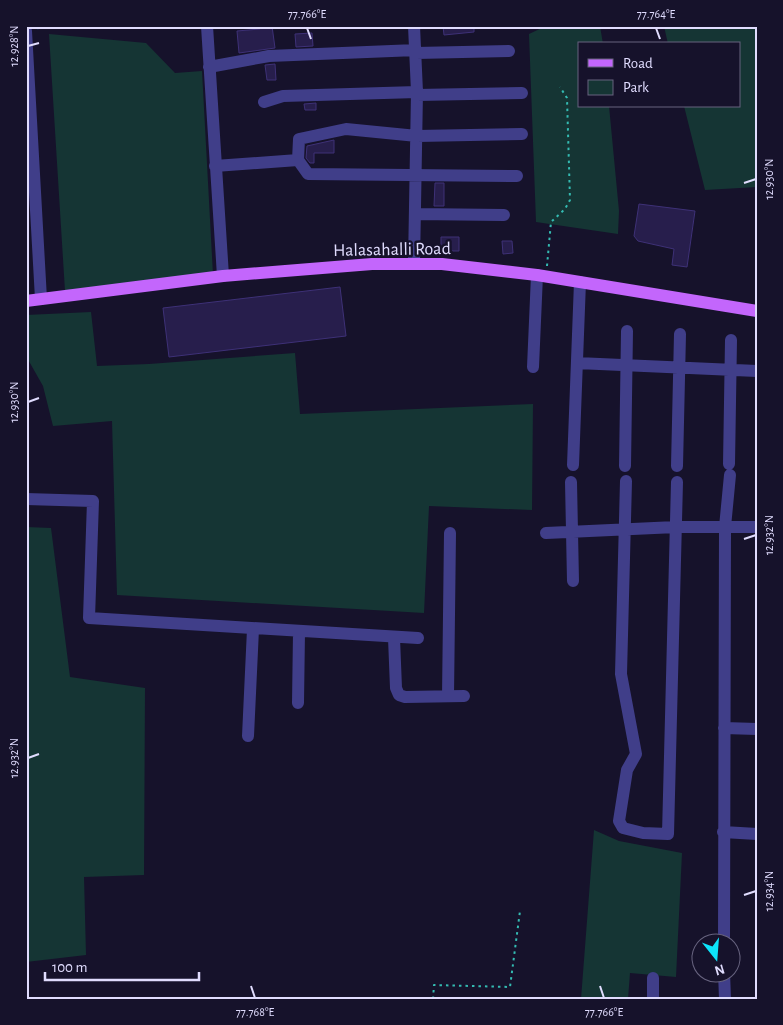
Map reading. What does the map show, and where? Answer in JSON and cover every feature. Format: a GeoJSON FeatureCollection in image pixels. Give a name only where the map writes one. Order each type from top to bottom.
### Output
{"type":"FeatureCollection","features":[{"type":"Feature","properties":{"kind":"main road","name":"Halasahalli Road"},"geometry":{"type":"LineString","coordinates":[[26,301],[223,276],[372,264],[442,264],[541,275],[757,311]]}},
{"type":"Feature","properties":{"kind":"street"},"geometry":{"type":"LineString","coordinates":[[414,26],[417,93],[414,264]]}},
{"type":"Feature","properties":{"kind":"street"},"geometry":{"type":"LineString","coordinates":[[210,27],[209,66],[223,276]]}},
{"type":"Feature","properties":{"kind":"street"},"geometry":{"type":"LineString","coordinates":[[26,31],[41,299]]}},
{"type":"Feature","properties":{"kind":"street"},"geometry":{"type":"LineString","coordinates":[[209,66],[269,56],[509,51]]}},
{"type":"Feature","properties":{"kind":"street"},"geometry":{"type":"LineString","coordinates":[[264,102],[283,96],[522,93]]}},
{"type":"Feature","properties":{"kind":"street"},"geometry":{"type":"LineString","coordinates":[[518,176],[308,174],[298,160],[300,139],[346,129],[417,136],[522,134]]}},
{"type":"Feature","properties":{"kind":"street"},"geometry":{"type":"LineString","coordinates":[[215,166],[298,160]]}},
{"type":"Feature","properties":{"kind":"street"},"geometry":{"type":"LineString","coordinates":[[415,214],[504,215]]}},
{"type":"Feature","properties":{"kind":"street"},"geometry":{"type":"LineString","coordinates":[[533,367],[541,275]]}},
{"type":"Feature","properties":{"kind":"street"},"geometry":{"type":"LineString","coordinates":[[573,465],[580,282]]}},
{"type":"Feature","properties":{"kind":"street"},"geometry":{"type":"LineString","coordinates":[[625,466],[627,331]]}},
{"type":"Feature","properties":{"kind":"street"},"geometry":{"type":"LineString","coordinates":[[677,466],[680,334]]}},
{"type":"Feature","properties":{"kind":"street"},"geometry":{"type":"LineString","coordinates":[[724,932],[725,527],[729,469],[731,340]]}},
{"type":"Feature","properties":{"kind":"street"},"geometry":{"type":"LineString","coordinates":[[577,363],[757,371]]}},
{"type":"Feature","properties":{"kind":"street"},"geometry":{"type":"LineString","coordinates":[[626,481],[623,530],[621,674],[636,754],[627,770],[619,821],[623,828],[643,834],[668,834],[677,482]]}},
{"type":"Feature","properties":{"kind":"street"},"geometry":{"type":"LineString","coordinates":[[571,482],[573,581]]}},
{"type":"Feature","properties":{"kind":"street"},"geometry":{"type":"LineString","coordinates":[[26,499],[93,501],[89,618],[418,638]]}},
{"type":"Feature","properties":{"kind":"street"},"geometry":{"type":"LineString","coordinates":[[546,533],[676,527],[757,527]]}},
{"type":"Feature","properties":{"kind":"street"},"geometry":{"type":"LineString","coordinates":[[448,696],[450,533]]}},
{"type":"Feature","properties":{"kind":"street"},"geometry":{"type":"LineString","coordinates":[[248,736],[253,629]]}},
{"type":"Feature","properties":{"kind":"street"},"geometry":{"type":"LineString","coordinates":[[298,703],[299,632]]}},
{"type":"Feature","properties":{"kind":"street"},"geometry":{"type":"LineString","coordinates":[[394,638],[396,688],[399,695],[405,697],[464,696]]}},
{"type":"Feature","properties":{"kind":"street"},"geometry":{"type":"LineString","coordinates":[[724,728],[757,729]]}},
{"type":"Feature","properties":{"kind":"street"},"geometry":{"type":"LineString","coordinates":[[723,832],[757,834]]}},
{"type":"Feature","properties":{"kind":"street"},"geometry":{"type":"LineString","coordinates":[[653,978],[653,999]]}},
{"type":"Feature","properties":{"kind":"street"},"geometry":{"type":"LineString","coordinates":[[724,982],[725,999]]}},
{"type":"Feature","properties":{"kind":"path"},"geometry":{"type":"LineString","coordinates":[[541,275],[551,222],[565,209],[570,200],[567,98],[560,87]]}},
{"type":"Feature","properties":{"kind":"path"},"geometry":{"type":"LineString","coordinates":[[433,999],[434,985],[510,987],[520,912]]}},
{"type":"Feature","properties":{"kind":"green space"},"geometry":{"type":"Polygon","coordinates":[[[546,26],[600,26],[603,42],[578,42],[578,108],[609,108],[619,211],[618,234],[536,222],[529,34],[546,26]]]}},
{"type":"Feature","properties":{"kind":"green space"},"geometry":{"type":"Polygon","coordinates":[[[664,26],[757,26],[757,187],[705,190],[684,108],[740,108],[740,42],[668,42],[664,26]]]}},
{"type":"Feature","properties":{"kind":"green space"},"geometry":{"type":"Polygon","coordinates":[[[49,34],[146,43],[175,73],[202,71],[213,275],[65,291],[49,34]]]}},
{"type":"Feature","properties":{"kind":"green space"},"geometry":{"type":"Polygon","coordinates":[[[91,312],[97,366],[295,353],[300,414],[533,404],[532,510],[429,506],[424,613],[117,595],[112,421],[53,426],[43,386],[26,356],[26,315],[91,312]]]}},
{"type":"Feature","properties":{"kind":"green space"},"geometry":{"type":"Polygon","coordinates":[[[26,527],[51,528],[70,677],[145,688],[144,875],[84,877],[86,955],[26,962],[26,527]]]}},
{"type":"Feature","properties":{"kind":"green space"},"geometry":{"type":"Polygon","coordinates":[[[594,830],[619,841],[682,853],[676,977],[630,973],[628,999],[581,999],[594,830]]]}},
{"type":"Feature","properties":{"kind":"building"},"geometry":{"type":"Polygon","coordinates":[[[259,26],[272,26],[275,48],[239,53],[237,31],[260,29],[259,26]]]}},
{"type":"Feature","properties":{"kind":"building"},"geometry":{"type":"Polygon","coordinates":[[[443,26],[474,26],[474,32],[444,35],[443,26]]]}},
{"type":"Feature","properties":{"kind":"building"},"geometry":{"type":"Polygon","coordinates":[[[312,33],[313,46],[296,47],[295,34],[312,33]]]}},
{"type":"Feature","properties":{"kind":"building"},"geometry":{"type":"Polygon","coordinates":[[[275,64],[276,80],[267,80],[265,65],[275,64]]]}},
{"type":"Feature","properties":{"kind":"building"},"geometry":{"type":"Polygon","coordinates":[[[316,103],[316,110],[305,110],[304,104],[316,103]]]}},
{"type":"Feature","properties":{"kind":"building"},"geometry":{"type":"Polygon","coordinates":[[[334,140],[334,153],[314,153],[314,163],[310,163],[306,158],[307,146],[334,140]]]}},
{"type":"Feature","properties":{"kind":"building"},"geometry":{"type":"Polygon","coordinates":[[[435,183],[444,183],[444,206],[434,206],[435,183]]]}},
{"type":"Feature","properties":{"kind":"building"},"geometry":{"type":"Polygon","coordinates":[[[639,204],[695,211],[687,267],[672,265],[674,249],[638,241],[634,236],[639,204]]]}},
{"type":"Feature","properties":{"kind":"building"},"geometry":{"type":"Polygon","coordinates":[[[441,237],[459,237],[459,251],[441,251],[441,237]]]}},
{"type":"Feature","properties":{"kind":"building"},"geometry":{"type":"Polygon","coordinates":[[[502,241],[512,241],[513,253],[503,254],[502,241]]]}},
{"type":"Feature","properties":{"kind":"building"},"geometry":{"type":"Polygon","coordinates":[[[340,287],[346,336],[169,357],[163,308],[340,287]]]}}]}
